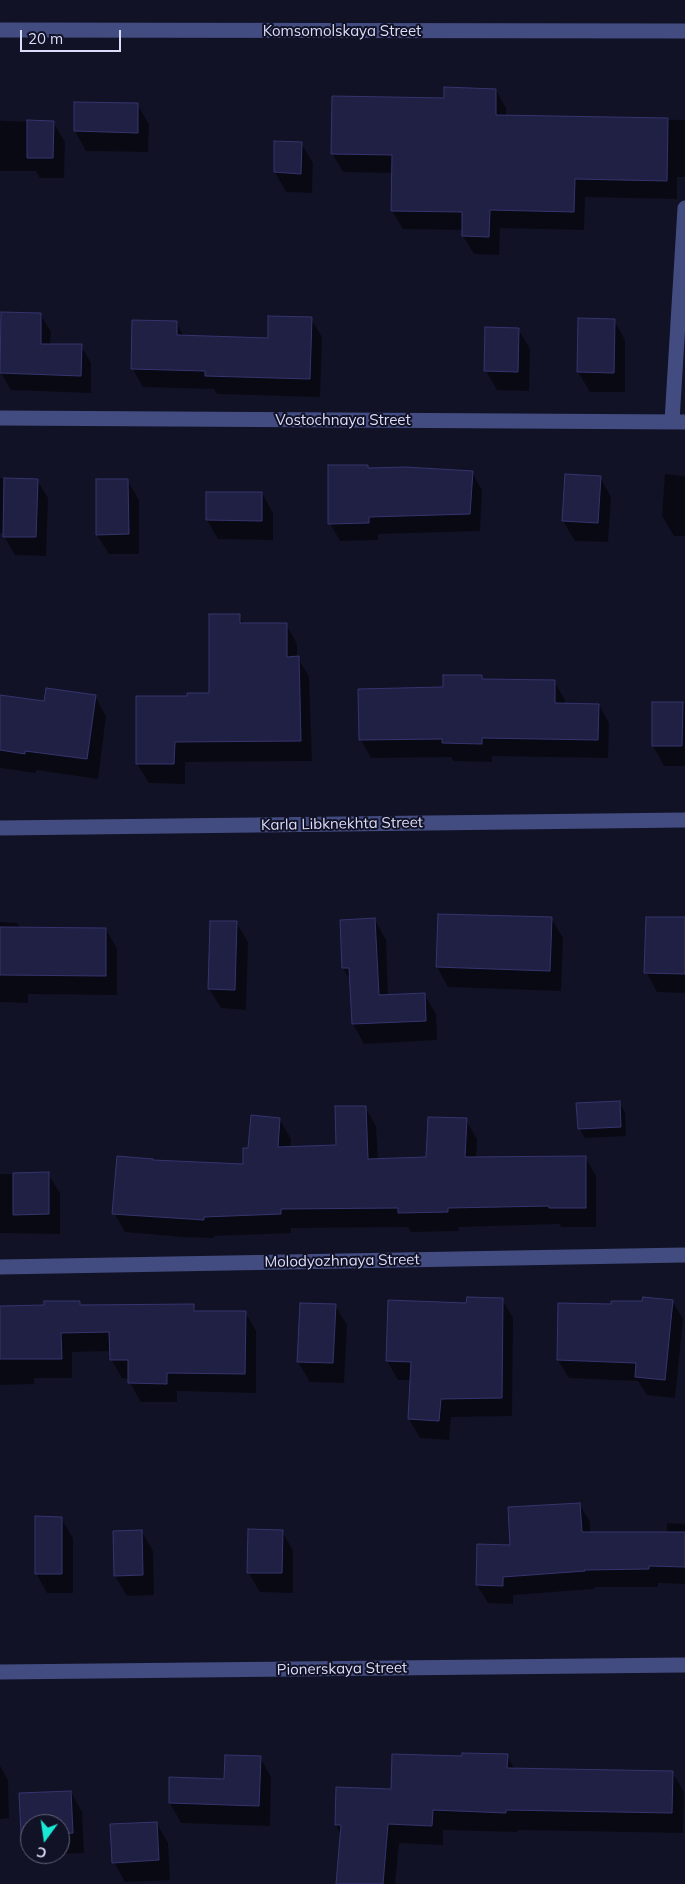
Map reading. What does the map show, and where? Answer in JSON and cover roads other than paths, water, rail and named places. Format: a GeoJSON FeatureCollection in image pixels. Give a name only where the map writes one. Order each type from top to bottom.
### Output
{"type":"FeatureCollection","features":[{"type":"Feature","properties":{"kind":"street","name":"Komsomolskaya Street"},"geometry":{"type":"LineString","coordinates":[[0,30],[685,31]]}},
{"type":"Feature","properties":{"kind":"street"},"geometry":{"type":"LineString","coordinates":[[678,422],[685,208]]}},
{"type":"Feature","properties":{"kind":"street","name":"Vostochnaya Street"},"geometry":{"type":"LineString","coordinates":[[0,418],[678,422]]}},
{"type":"Feature","properties":{"kind":"street","name":"Karla Libknekhta Street"},"geometry":{"type":"LineString","coordinates":[[0,828],[685,820]]}},
{"type":"Feature","properties":{"kind":"street","name":"Molodyozhnaya Street"},"geometry":{"type":"LineString","coordinates":[[0,1267],[685,1255]]}},
{"type":"Feature","properties":{"kind":"street","name":"Pionerskaya Street"},"geometry":{"type":"LineString","coordinates":[[0,1672],[685,1665]]}}]}
